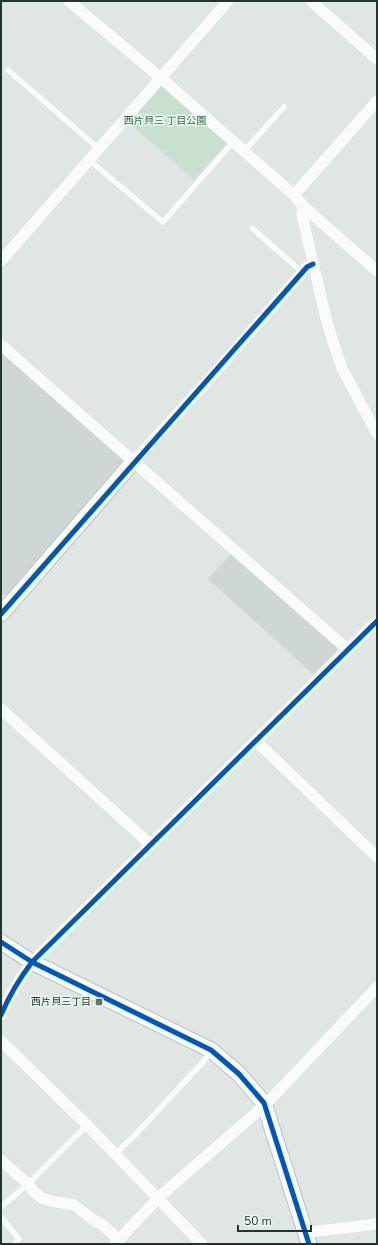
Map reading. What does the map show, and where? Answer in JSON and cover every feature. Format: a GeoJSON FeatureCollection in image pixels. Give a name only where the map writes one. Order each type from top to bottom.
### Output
{"type":"FeatureCollection","features":[{"type":"Feature","properties":{"kind":"street"},"geometry":{"type":"LineString","coordinates":[[70,1],[161,78],[294,195],[304,207],[377,271]]}},
{"type":"Feature","properties":{"kind":"street"},"geometry":{"type":"LineString","coordinates":[[1,261],[228,1]]}},
{"type":"Feature","properties":{"kind":"street"},"geometry":{"type":"LineString","coordinates":[[311,1],[377,59]]}},
{"type":"Feature","properties":{"kind":"street"},"geometry":{"type":"LineString","coordinates":[[294,195],[377,101]]}},
{"type":"Feature","properties":{"kind":"street"},"geometry":{"type":"LineString","coordinates":[[304,207],[302,212],[328,327],[342,368],[377,434]]}},
{"type":"Feature","properties":{"kind":"street"},"geometry":{"type":"LineString","coordinates":[[2,609],[212,376],[302,272],[308,266],[313,264]]}},
{"type":"Feature","properties":{"kind":"street"},"geometry":{"type":"LineString","coordinates":[[1,345],[347,650]]}},
{"type":"Feature","properties":{"kind":"street"},"geometry":{"type":"LineString","coordinates":[[1,1015],[15,988],[32,962],[377,621]]}},
{"type":"Feature","properties":{"kind":"street"},"geometry":{"type":"LineString","coordinates":[[1,709],[151,846]]}},
{"type":"Feature","properties":{"kind":"street"},"geometry":{"type":"LineString","coordinates":[[256,741],[377,857]]}},
{"type":"Feature","properties":{"kind":"street"},"geometry":{"type":"LineString","coordinates":[[1,942],[32,962],[211,1050],[239,1074],[264,1103],[307,1238]]}},
{"type":"Feature","properties":{"kind":"street"},"geometry":{"type":"LineString","coordinates":[[1,1160],[42,1198],[51,1201],[68,1203],[74,1206],[103,1225],[117,1242],[158,1198],[256,1113],[264,1103],[268,1102],[377,987]]}},
{"type":"Feature","properties":{"kind":"street"},"geometry":{"type":"LineString","coordinates":[[1,1041],[87,1125],[202,1244]]}},
{"type":"Feature","properties":{"kind":"street"},"geometry":{"type":"LineString","coordinates":[[307,1238],[310,1232],[377,1224]]}},
{"type":"Feature","properties":{"kind":"lane"},"geometry":{"type":"LineString","coordinates":[[8,70],[98,150]]}},
{"type":"Feature","properties":{"kind":"lane"},"geometry":{"type":"LineString","coordinates":[[244,151],[284,107]]}},
{"type":"Feature","properties":{"kind":"lane"},"geometry":{"type":"LineString","coordinates":[[89,160],[163,222],[233,142]]}},
{"type":"Feature","properties":{"kind":"lane"},"geometry":{"type":"LineString","coordinates":[[252,228],[302,272]]}},
{"type":"Feature","properties":{"kind":"lane"},"geometry":{"type":"LineString","coordinates":[[115,1154],[135,1135],[204,1060],[211,1050]]}},
{"type":"Feature","properties":{"kind":"lane"},"geometry":{"type":"LineString","coordinates":[[1,1208],[28,1184],[87,1125]]}},
{"type":"Feature","properties":{"kind":"lane"},"geometry":{"type":"LineString","coordinates":[[1,1217],[20,1239],[15,1244]]}},
{"type":"Feature","properties":{"kind":"shaded area"},"geometry":{"type":"Polygon","coordinates":[[[1,352],[122,459],[122,462],[6,595],[1,595],[1,352]]]}},
{"type":"Feature","properties":{"kind":"shaded area"},"geometry":{"type":"Polygon","coordinates":[[[232,553],[337,646],[338,650],[313,674],[208,579],[232,553]]]}},
{"type":"Feature","properties":{"kind":"green space","name":"西片貝三 丁目公園"},"geometry":{"type":"Polygon","coordinates":[[[161,85],[227,143],[194,180],[128,122],[161,85]]]}},
{"type":"Feature","properties":{"kind":"cycle path"},"geometry":{"type":"LineString","coordinates":[[1,614],[307,267],[313,264]]}},
{"type":"Feature","properties":{"kind":"cycle path"},"geometry":{"type":"LineString","coordinates":[[1,1015],[15,987],[32,962],[377,621]]}},
{"type":"Feature","properties":{"kind":"cycle path"},"geometry":{"type":"LineString","coordinates":[[1,942],[32,962],[211,1050],[239,1074],[264,1103],[309,1244]]}},
{"type":"Feature","properties":{"kind":"place","name":"西片貝三丁目"},"geometry":{"type":"Point","coordinates":[99,1002]}}]}
